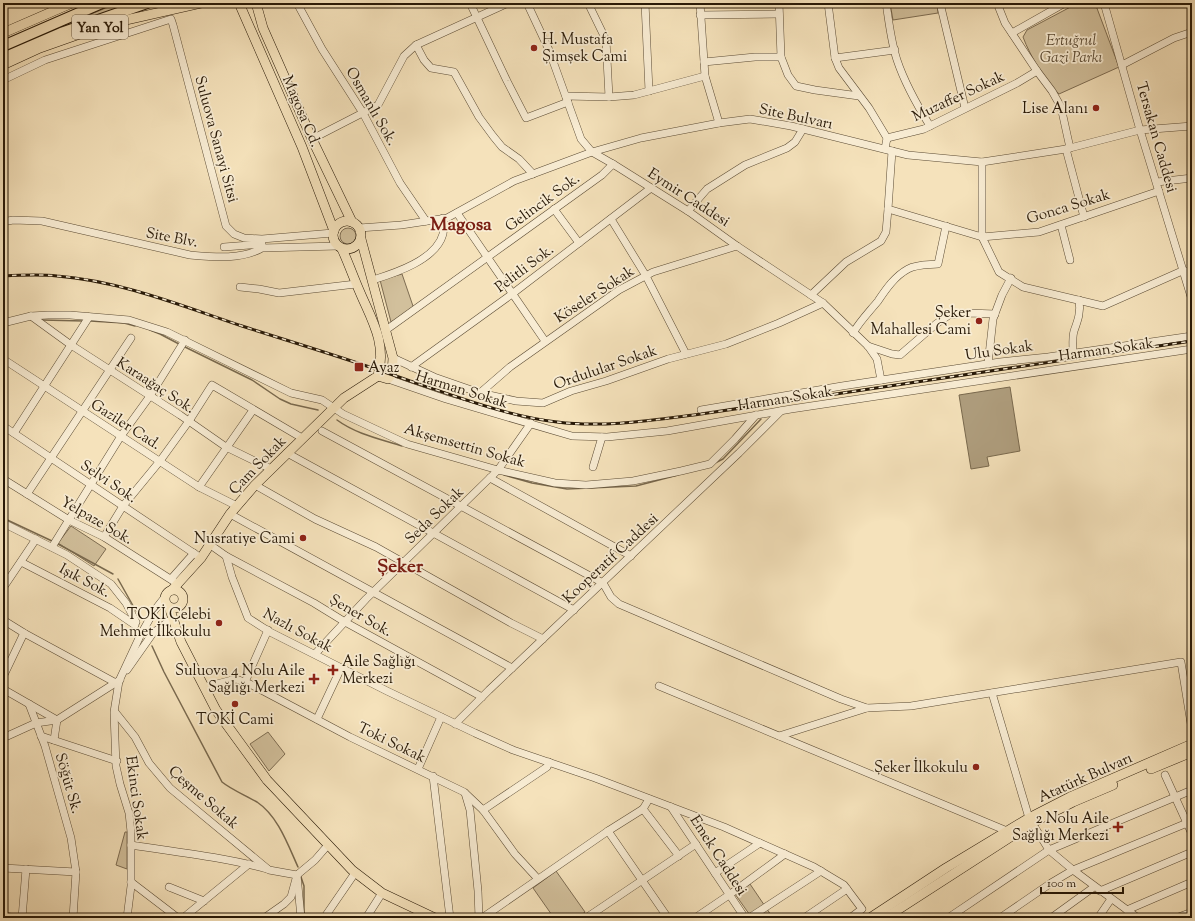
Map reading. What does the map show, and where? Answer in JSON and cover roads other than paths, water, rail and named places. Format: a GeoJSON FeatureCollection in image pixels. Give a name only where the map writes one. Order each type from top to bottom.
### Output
{"type":"FeatureCollection","features":[{"type":"Feature","properties":{"kind":"highway"},"geometry":{"type":"LineString","coordinates":[[3,46],[102,3]]}},
{"type":"Feature","properties":{"kind":"highway"},"geometry":{"type":"LineString","coordinates":[[3,58],[61,33],[146,3]]}},
{"type":"Feature","properties":{"kind":"main road"},"geometry":{"type":"LineString","coordinates":[[3,33],[72,3]]}},
{"type":"Feature","properties":{"kind":"main road","name":"Yan Yol"},"geometry":{"type":"LineString","coordinates":[[3,65],[40,48],[108,24],[201,3]]}},
{"type":"Feature","properties":{"kind":"main road","name":"Magosa Cd."},"geometry":{"type":"LineString","coordinates":[[239,3],[302,146],[333,232]]}},
{"type":"Feature","properties":{"kind":"main road","name":"Magosa Cd."},"geometry":{"type":"LineString","coordinates":[[258,5],[263,28],[312,139],[352,222]]}},
{"type":"Feature","properties":{"kind":"main road"},"geometry":{"type":"LineString","coordinates":[[348,221],[352,222],[359,228],[393,358],[392,374],[388,379],[378,376],[380,354],[379,340],[374,323],[340,248],[335,242],[333,232],[337,225],[348,221]]}},
{"type":"Feature","properties":{"kind":"main road"},"geometry":{"type":"LineString","coordinates":[[340,248],[352,249],[361,239]]}},
{"type":"Feature","properties":{"kind":"main road","name":"Çam Sokak"},"geometry":{"type":"LineString","coordinates":[[174,585],[197,556],[209,544],[230,514],[255,485],[344,398],[378,376]]}},
{"type":"Feature","properties":{"kind":"main road"},"geometry":{"type":"LineString","coordinates":[[169,607],[178,607],[183,600],[183,596],[174,585],[165,597],[181,642],[216,710],[266,780],[355,873],[382,893],[432,917]]}},
{"type":"Feature","properties":{"kind":"main road","name":"Atatürk Bulvarı"},"geometry":{"type":"LineString","coordinates":[[885,918],[1030,820],[1070,797],[1192,744]]}},
{"type":"Feature","properties":{"kind":"main road","name":"Atatürk Bulvarı"},"geometry":{"type":"LineString","coordinates":[[870,918],[946,868],[1007,831],[1192,752]]}},
{"type":"Feature","properties":{"kind":"street","name":"Osmanlı Sok."},"geometry":{"type":"LineString","coordinates":[[297,3],[322,48],[363,113],[400,183],[426,221]]}},
{"type":"Feature","properties":{"kind":"street"},"geometry":{"type":"LineString","coordinates":[[470,3],[526,118],[567,99],[634,95],[705,76]]}},
{"type":"Feature","properties":{"kind":"street"},"geometry":{"type":"LineString","coordinates":[[312,139],[378,105],[404,56],[416,45],[508,3]]}},
{"type":"Feature","properties":{"kind":"street","name":"Eymir Caddesi"},"geometry":{"type":"LineString","coordinates":[[527,3],[549,50],[581,139],[592,152],[688,211],[737,246],[824,303],[868,346],[877,359],[881,380]]}},
{"type":"Feature","properties":{"kind":"street"},"geometry":{"type":"LineString","coordinates":[[588,3],[606,40],[609,97]]}},
{"type":"Feature","properties":{"kind":"street"},"geometry":{"type":"LineString","coordinates":[[645,3],[649,91]]}},
{"type":"Feature","properties":{"kind":"street"},"geometry":{"type":"LineString","coordinates":[[700,3],[705,76],[719,123]]}},
{"type":"Feature","properties":{"kind":"street"},"geometry":{"type":"LineString","coordinates":[[779,3],[781,57],[788,75],[796,86],[859,96]]}},
{"type":"Feature","properties":{"kind":"street"},"geometry":{"type":"LineString","coordinates":[[811,295],[846,262],[881,241],[886,232],[888,209],[889,150],[887,138],[869,108],[839,68],[835,58],[828,3]]}},
{"type":"Feature","properties":{"kind":"street"},"geometry":{"type":"LineString","coordinates":[[886,3],[897,60],[912,97],[930,126]]}},
{"type":"Feature","properties":{"kind":"street"},"geometry":{"type":"LineString","coordinates":[[940,3],[965,108]]}},
{"type":"Feature","properties":{"kind":"street"},"geometry":{"type":"LineString","coordinates":[[997,3],[1005,23],[1052,91],[1061,107],[1068,148],[1084,217]]}},
{"type":"Feature","properties":{"kind":"street"},"geometry":{"type":"LineString","coordinates":[[1012,33],[1052,7],[1065,3]]}},
{"type":"Feature","properties":{"kind":"street","name":"Tersakan Caddesi"},"geometry":{"type":"LineString","coordinates":[[1104,3],[1140,130],[1192,300]]}},
{"type":"Feature","properties":{"kind":"street"},"geometry":{"type":"LineString","coordinates":[[700,15],[779,14]]}},
{"type":"Feature","properties":{"kind":"street","name":"Suluova Sanayi Sitsi"},"geometry":{"type":"LineString","coordinates":[[3,80],[45,60],[170,19],[176,33],[226,226],[234,234],[262,244]]}},
{"type":"Feature","properties":{"kind":"street"},"geometry":{"type":"LineString","coordinates":[[253,32],[263,28]]}},
{"type":"Feature","properties":{"kind":"street"},"geometry":{"type":"LineString","coordinates":[[1122,65],[1174,38],[1192,32]]}},
{"type":"Feature","properties":{"kind":"street"},"geometry":{"type":"LineString","coordinates":[[416,45],[424,60],[431,68],[454,72],[479,117],[493,136],[502,147],[519,159],[532,174]]}},
{"type":"Feature","properties":{"kind":"street"},"geometry":{"type":"LineString","coordinates":[[835,58],[895,50]]}},
{"type":"Feature","properties":{"kind":"street"},"geometry":{"type":"LineString","coordinates":[[704,62],[755,57],[781,57]]}},
{"type":"Feature","properties":{"kind":"street","name":"Muzaffer Sokak"},"geometry":{"type":"LineString","coordinates":[[887,138],[924,129],[1017,83],[1037,70]]}},
{"type":"Feature","properties":{"kind":"street","name":"Site Bulvarı"},"geometry":{"type":"LineString","coordinates":[[359,228],[400,225],[443,218],[456,213],[514,181],[592,152],[641,138],[719,123],[750,119],[791,126],[908,155],[982,162],[1068,148],[1140,130],[1192,126]]}},
{"type":"Feature","properties":{"kind":"street"},"geometry":{"type":"LineString","coordinates":[[688,211],[707,189],[745,165],[787,148],[795,142],[803,129]]}},
{"type":"Feature","properties":{"kind":"street"},"geometry":{"type":"LineString","coordinates":[[982,162],[982,237],[999,272],[1011,278],[1023,288],[1103,306],[1182,271],[1192,271]]}},
{"type":"Feature","properties":{"kind":"street","name":"Gelincik Sok."},"geometry":{"type":"LineString","coordinates":[[386,330],[602,175],[613,164]]}},
{"type":"Feature","properties":{"kind":"street"},"geometry":{"type":"LineString","coordinates":[[1157,182],[1192,178]]}},
{"type":"Feature","properties":{"kind":"street","name":"Pelitli Sok."},"geometry":{"type":"LineString","coordinates":[[411,367],[512,294],[651,188]]}},
{"type":"Feature","properties":{"kind":"street","name":"Gonca Sokak"},"geometry":{"type":"LineString","coordinates":[[982,237],[1039,232],[1159,191]]}},
{"type":"Feature","properties":{"kind":"street"},"geometry":{"type":"LineString","coordinates":[[554,209],[579,243]]}},
{"type":"Feature","properties":{"kind":"street"},"geometry":{"type":"LineString","coordinates":[[888,209],[982,237]]}},
{"type":"Feature","properties":{"kind":"street"},"geometry":{"type":"LineString","coordinates":[[456,213],[545,341]]}},
{"type":"Feature","properties":{"kind":"street"},"geometry":{"type":"LineString","coordinates":[[373,280],[406,268],[425,257],[437,245],[443,234],[443,218]]}},
{"type":"Feature","properties":{"kind":"street"},"geometry":{"type":"LineString","coordinates":[[611,219],[646,276],[686,354]]}},
{"type":"Feature","properties":{"kind":"street","name":"Site Blv."},"geometry":{"type":"LineString","coordinates":[[3,222],[13,220],[42,221],[190,255],[212,257],[247,254],[254,252],[262,244],[333,232]]}},
{"type":"Feature","properties":{"kind":"street"},"geometry":{"type":"LineString","coordinates":[[1061,225],[1070,260]]}},
{"type":"Feature","properties":{"kind":"street"},"geometry":{"type":"LineString","coordinates":[[853,333],[860,321],[897,277],[907,269],[917,265],[938,264],[946,226]]}},
{"type":"Feature","properties":{"kind":"street"},"geometry":{"type":"LineString","coordinates":[[224,247],[262,244]]}},
{"type":"Feature","properties":{"kind":"street","name":"Site Blv."},"geometry":{"type":"LineString","coordinates":[[262,244],[340,248]]}},
{"type":"Feature","properties":{"kind":"street","name":"Köseler Sokak"},"geometry":{"type":"LineString","coordinates":[[480,393],[510,366],[619,290],[653,272],[737,246]]}},
{"type":"Feature","properties":{"kind":"street"},"geometry":{"type":"LineString","coordinates":[[988,364],[993,319],[1002,295],[1011,278]]}},
{"type":"Feature","properties":{"kind":"street"},"geometry":{"type":"LineString","coordinates":[[240,287],[279,293],[356,284]]}},
{"type":"Feature","properties":{"kind":"street"},"geometry":{"type":"LineString","coordinates":[[1073,353],[1074,332],[1080,316],[1079,300]]}},
{"type":"Feature","properties":{"kind":"street","name":"Ordulular Sokak"},"geometry":{"type":"LineString","coordinates":[[393,358],[434,377],[480,393],[516,401],[543,403],[571,391],[686,354],[726,344],[824,303]]}},
{"type":"Feature","properties":{"kind":"street"},"geometry":{"type":"LineString","coordinates":[[868,346],[892,354],[900,355],[936,324],[949,315],[968,313],[995,314]]}},
{"type":"Feature","properties":{"kind":"street","name":"Akşemsettin Sokak"},"geometry":{"type":"LineString","coordinates":[[3,323],[30,316],[70,315],[129,320],[168,332],[291,393],[322,400],[343,414],[407,444],[498,470],[555,483],[586,485],[633,481],[710,464],[756,415]]}},
{"type":"Feature","properties":{"kind":"street","name":"Karaağaç Sok."},"geometry":{"type":"LineString","coordinates":[[30,316],[71,345],[189,421],[226,447],[271,469]]}},
{"type":"Feature","properties":{"kind":"street"},"geometry":{"type":"LineString","coordinates":[[14,433],[88,317]]}},
{"type":"Feature","properties":{"kind":"street","name":"Ulu Sokak"},"geometry":{"type":"LineString","coordinates":[[700,410],[881,380],[1192,336]]}},
{"type":"Feature","properties":{"kind":"street"},"geometry":{"type":"LineString","coordinates":[[27,494],[131,338]]}},
{"type":"Feature","properties":{"kind":"street"},"geometry":{"type":"LineString","coordinates":[[3,523],[52,547],[121,436],[150,396],[185,340]]}},
{"type":"Feature","properties":{"kind":"street","name":"Harman Sokak"},"geometry":{"type":"LineString","coordinates":[[388,379],[446,399],[572,436],[602,437],[668,431],[781,411],[1192,349]]}},
{"type":"Feature","properties":{"kind":"street","name":"Gaziler Cad."},"geometry":{"type":"LineString","coordinates":[[4,363],[44,386],[199,486],[237,506]]}},
{"type":"Feature","properties":{"kind":"street"},"geometry":{"type":"LineString","coordinates":[[104,537],[123,506],[160,461],[189,421],[212,385],[302,438]]}},
{"type":"Feature","properties":{"kind":"street"},"geometry":{"type":"LineString","coordinates":[[199,486],[253,410]]}},
{"type":"Feature","properties":{"kind":"street","name":"Kooperatif Caddesi"},"geometry":{"type":"LineString","coordinates":[[456,724],[512,668],[632,556],[781,411]]}},
{"type":"Feature","properties":{"kind":"street","name":"Seda Sokak"},"geometry":{"type":"LineString","coordinates":[[315,654],[373,592],[498,470],[531,423]]}},
{"type":"Feature","properties":{"kind":"street","name":"Selvi Sok."},"geometry":{"type":"LineString","coordinates":[[3,426],[197,556]]}},
{"type":"Feature","properties":{"kind":"street"},"geometry":{"type":"LineString","coordinates":[[322,431],[603,583],[611,597],[619,604],[841,699],[868,708]]}},
{"type":"Feature","properties":{"kind":"street"},"geometry":{"type":"LineString","coordinates":[[594,467],[602,437]]}},
{"type":"Feature","properties":{"kind":"street"},"geometry":{"type":"LineString","coordinates":[[287,453],[392,512],[574,610]]}},
{"type":"Feature","properties":{"kind":"street"},"geometry":{"type":"LineString","coordinates":[[490,478],[632,556]]}},
{"type":"Feature","properties":{"kind":"street","name":"Yelpaze Sok."},"geometry":{"type":"LineString","coordinates":[[3,479],[69,520],[104,537],[174,585]]}},
{"type":"Feature","properties":{"kind":"street"},"geometry":{"type":"LineString","coordinates":[[255,485],[315,519],[376,547],[511,623],[543,639]]}},
{"type":"Feature","properties":{"kind":"street"},"geometry":{"type":"LineString","coordinates":[[230,514],[512,668]]}},
{"type":"Feature","properties":{"kind":"street"},"geometry":{"type":"LineString","coordinates":[[3,588],[36,539]]}},
{"type":"Feature","properties":{"kind":"street"},"geometry":{"type":"LineString","coordinates":[[209,544],[226,556]]}},
{"type":"Feature","properties":{"kind":"street","name":"Işık Sok."},"geometry":{"type":"LineString","coordinates":[[21,562],[110,608],[135,624],[126,603],[111,584],[67,554],[52,547]]}},
{"type":"Feature","properties":{"kind":"street","name":"Şener Sok."},"geometry":{"type":"LineString","coordinates":[[226,556],[314,603],[345,622],[482,697]]}},
{"type":"Feature","properties":{"kind":"street","name":"Nazlı Sokak"},"geometry":{"type":"LineString","coordinates":[[226,556],[248,618],[268,630],[441,717],[513,750],[671,806],[724,827],[821,871],[844,885],[862,910],[850,918]]}},
{"type":"Feature","properties":{"kind":"street"},"geometry":{"type":"LineString","coordinates":[[117,682],[154,611],[165,597]]}},
{"type":"Feature","properties":{"kind":"street"},"geometry":{"type":"LineString","coordinates":[[3,738],[36,723],[57,720],[117,682],[153,633],[173,618]]}},
{"type":"Feature","properties":{"kind":"street"},"geometry":{"type":"LineString","coordinates":[[3,620],[24,633],[117,682]]}},
{"type":"Feature","properties":{"kind":"street"},"geometry":{"type":"LineString","coordinates":[[245,682],[268,630]]}},
{"type":"Feature","properties":{"kind":"street"},"geometry":{"type":"LineString","coordinates":[[3,677],[24,633]]}},
{"type":"Feature","properties":{"kind":"street"},"geometry":{"type":"LineString","coordinates":[[779,736],[868,708],[911,706],[1181,662],[1192,730]]}},
{"type":"Feature","properties":{"kind":"street"},"geometry":{"type":"LineString","coordinates":[[317,719],[341,668]]}},
{"type":"Feature","properties":{"kind":"street","name":"Toki Sokak"},"geometry":{"type":"LineString","coordinates":[[205,687],[228,680],[236,679],[245,682],[464,792],[483,810],[515,854],[538,879]]}},
{"type":"Feature","properties":{"kind":"street","name":"Ekinci Sokak"},"geometry":{"type":"LineString","coordinates":[[117,682],[114,712],[117,761],[120,784],[129,813],[131,832],[131,882],[128,918]]}},
{"type":"Feature","properties":{"kind":"street"},"geometry":{"type":"LineString","coordinates":[[659,686],[1007,831]]}},
{"type":"Feature","properties":{"kind":"street"},"geometry":{"type":"LineString","coordinates":[[3,689],[57,720]]}},
{"type":"Feature","properties":{"kind":"street"},"geometry":{"type":"LineString","coordinates":[[992,693],[1030,820],[1049,850],[1127,913],[1138,918]]}},
{"type":"Feature","properties":{"kind":"street","name":"Söğüt Sk."},"geometry":{"type":"LineString","coordinates":[[29,704],[41,736],[71,838],[76,872],[73,918]]}},
{"type":"Feature","properties":{"kind":"street","name":"Çeşme Sokak"},"geometry":{"type":"LineString","coordinates":[[114,712],[135,738],[149,763],[170,788],[269,870],[297,875]]}},
{"type":"Feature","properties":{"kind":"street"},"geometry":{"type":"LineString","coordinates":[[418,769],[441,717]]}},
{"type":"Feature","properties":{"kind":"street"},"geometry":{"type":"LineString","coordinates":[[54,740],[57,720]]}},
{"type":"Feature","properties":{"kind":"street"},"geometry":{"type":"LineString","coordinates":[[41,736],[117,761]]}},
{"type":"Feature","properties":{"kind":"street"},"geometry":{"type":"LineString","coordinates":[[483,810],[546,767],[548,762]]}},
{"type":"Feature","properties":{"kind":"street"},"geometry":{"type":"LineString","coordinates":[[1165,775],[1175,797],[1190,822],[1192,834]]}},
{"type":"Feature","properties":{"kind":"street"},"geometry":{"type":"LineString","coordinates":[[433,776],[450,918]]}},
{"type":"Feature","properties":{"kind":"street"},"geometry":{"type":"LineString","coordinates":[[948,918],[1049,850],[1192,790]]}},
{"type":"Feature","properties":{"kind":"street"},"geometry":{"type":"LineString","coordinates":[[464,792],[470,810],[481,918],[608,831],[643,809],[649,799]]}},
{"type":"Feature","properties":{"kind":"street","name":"Emek Caddesi"},"geometry":{"type":"LineString","coordinates":[[671,806],[745,918]]}},
{"type":"Feature","properties":{"kind":"street"},"geometry":{"type":"LineString","coordinates":[[643,809],[679,856]]}},
{"type":"Feature","properties":{"kind":"street"},"geometry":{"type":"LineString","coordinates":[[1000,918],[1051,883],[1073,870],[1190,822]]}},
{"type":"Feature","properties":{"kind":"street"},"geometry":{"type":"LineString","coordinates":[[608,831],[668,918]]}},
{"type":"Feature","properties":{"kind":"street"},"geometry":{"type":"LineString","coordinates":[[715,872],[760,843]]}},
{"type":"Feature","properties":{"kind":"street"},"geometry":{"type":"LineString","coordinates":[[586,918],[696,844]]}},
{"type":"Feature","properties":{"kind":"street"},"geometry":{"type":"LineString","coordinates":[[131,845],[249,864],[269,870]]}},
{"type":"Feature","properties":{"kind":"street"},"geometry":{"type":"LineString","coordinates":[[264,918],[284,904],[291,897],[297,875],[315,860],[328,845]]}},
{"type":"Feature","properties":{"kind":"street"},"geometry":{"type":"LineString","coordinates":[[1050,918],[1097,889],[1192,852]]}},
{"type":"Feature","properties":{"kind":"street"},"geometry":{"type":"LineString","coordinates":[[695,918],[785,854]]}},
{"type":"Feature","properties":{"kind":"street"},"geometry":{"type":"LineString","coordinates":[[183,918],[249,864]]}},
{"type":"Feature","properties":{"kind":"street"},"geometry":{"type":"LineString","coordinates":[[3,868],[76,872]]}},
{"type":"Feature","properties":{"kind":"street"},"geometry":{"type":"LineString","coordinates":[[22,918],[26,869]]}},
{"type":"Feature","properties":{"kind":"street"},"geometry":{"type":"LineString","coordinates":[[749,918],[821,871]]}},
{"type":"Feature","properties":{"kind":"street"},"geometry":{"type":"LineString","coordinates":[[324,918],[355,873]]}},
{"type":"Feature","properties":{"kind":"street"},"geometry":{"type":"LineString","coordinates":[[297,875],[301,918]]}},
{"type":"Feature","properties":{"kind":"street"},"geometry":{"type":"LineString","coordinates":[[131,882],[178,918]]}},
{"type":"Feature","properties":{"kind":"street"},"geometry":{"type":"LineString","coordinates":[[1127,913],[1192,882]]}},
{"type":"Feature","properties":{"kind":"street"},"geometry":{"type":"LineString","coordinates":[[169,887],[204,901]]}},
{"type":"Feature","properties":{"kind":"street"},"geometry":{"type":"LineString","coordinates":[[804,918],[847,889]]}},
{"type":"Feature","properties":{"kind":"street"},"geometry":{"type":"LineString","coordinates":[[366,918],[382,893]]}},
{"type":"Feature","properties":{"kind":"street"},"geometry":{"type":"LineString","coordinates":[[1098,918],[1111,899]]}},
{"type":"Feature","properties":{"kind":"street"},"geometry":{"type":"LineString","coordinates":[[1176,918],[1192,912]]}},
{"type":"Feature","properties":{"kind":"street"},"geometry":{"type":"LineString","coordinates":[[3,916],[19,918]]}},
{"type":"Feature","properties":{"kind":"waterway"},"geometry":{"type":"LineString","coordinates":[[42,320],[84,321]]}},
{"type":"Feature","properties":{"kind":"waterway"},"geometry":{"type":"LineString","coordinates":[[90,321],[124,323],[135,326]]}},
{"type":"Feature","properties":{"kind":"waterway"},"geometry":{"type":"LineString","coordinates":[[150,330],[179,344]]}},
{"type":"Feature","properties":{"kind":"waterway"},"geometry":{"type":"LineString","coordinates":[[185,347],[252,380],[280,399],[291,404],[318,410]]}},
{"type":"Feature","properties":{"kind":"waterway"},"geometry":{"type":"LineString","coordinates":[[715,463],[723,459],[761,419]]}},
{"type":"Feature","properties":{"kind":"waterway"},"geometry":{"type":"LineString","coordinates":[[337,420],[360,433],[402,446]]}},
{"type":"Feature","properties":{"kind":"waterway"},"geometry":{"type":"LineString","coordinates":[[504,475],[532,483],[567,489],[636,486],[678,475]]}},
{"type":"Feature","properties":{"kind":"waterway"},"geometry":{"type":"LineString","coordinates":[[3,518],[52,541]]}},
{"type":"Feature","properties":{"kind":"waterway"},"geometry":{"type":"LineString","coordinates":[[58,544],[113,574]]}},
{"type":"Feature","properties":{"kind":"waterway"},"geometry":{"type":"LineString","coordinates":[[118,579],[136,611]]}},
{"type":"Feature","properties":{"kind":"waterway"},"geometry":{"type":"LineString","coordinates":[[152,646],[164,672],[222,782],[257,802],[271,815],[282,832],[298,867]]}},
{"type":"Feature","properties":{"kind":"waterway"},"geometry":{"type":"LineString","coordinates":[[300,874],[304,886],[304,914]]}},
{"type":"Feature","properties":{"kind":"railway"},"geometry":{"type":"LineString","coordinates":[[3,276],[57,276],[104,283],[128,289],[151,295],[501,411],[538,419],[575,424],[611,424],[665,419],[1192,341]]}},
{"type":"Feature","properties":{"kind":"place","name":"H. Mustafa Şimşek Cami"},"geometry":{"type":"Point","coordinates":[534,48]}},
{"type":"Feature","properties":{"kind":"place","name":"Lise Alanı"},"geometry":{"type":"Point","coordinates":[1096,108]}},
{"type":"Feature","properties":{"kind":"place","name":"Şeker Mahallesi Cami"},"geometry":{"type":"Point","coordinates":[979,321]}},
{"type":"Feature","properties":{"kind":"place","name":"Ayaz"},"geometry":{"type":"Point","coordinates":[359,367]}},
{"type":"Feature","properties":{"kind":"place","name":"Nusratiye Cami"},"geometry":{"type":"Point","coordinates":[303,538]}},
{"type":"Feature","properties":{"kind":"place","name":"TOKİ Çelebi Mehmet İlkokulu"},"geometry":{"type":"Point","coordinates":[219,623]}},
{"type":"Feature","properties":{"kind":"place","name":"Aile Sağlığı Merkezi"},"geometry":{"type":"Point","coordinates":[333,670]}},
{"type":"Feature","properties":{"kind":"place","name":"Suluova 4 Nolu Aile Sağlığı Merkezi"},"geometry":{"type":"Point","coordinates":[314,679]}},
{"type":"Feature","properties":{"kind":"place","name":"TOKİ Cami"},"geometry":{"type":"Point","coordinates":[235,704]}},
{"type":"Feature","properties":{"kind":"place","name":"Şeker İlkokulu"},"geometry":{"type":"Point","coordinates":[976,767]}},
{"type":"Feature","properties":{"kind":"place","name":"2 Nolu Aile Sağlığı Merkezi"},"geometry":{"type":"Point","coordinates":[1118,827]}},
{"type":"Feature","properties":{"kind":"district","name":"Magosa"},"geometry":{"type":"Point","coordinates":[461,223]}},
{"type":"Feature","properties":{"kind":"district","name":"Şeker"},"geometry":{"type":"Point","coordinates":[400,565]}},
{"type":"Feature","properties":{"kind":"park label","name":"Ertuğrul Gazi Parkı"},"geometry":{"type":"Point","coordinates":[1071,48]}}]}
